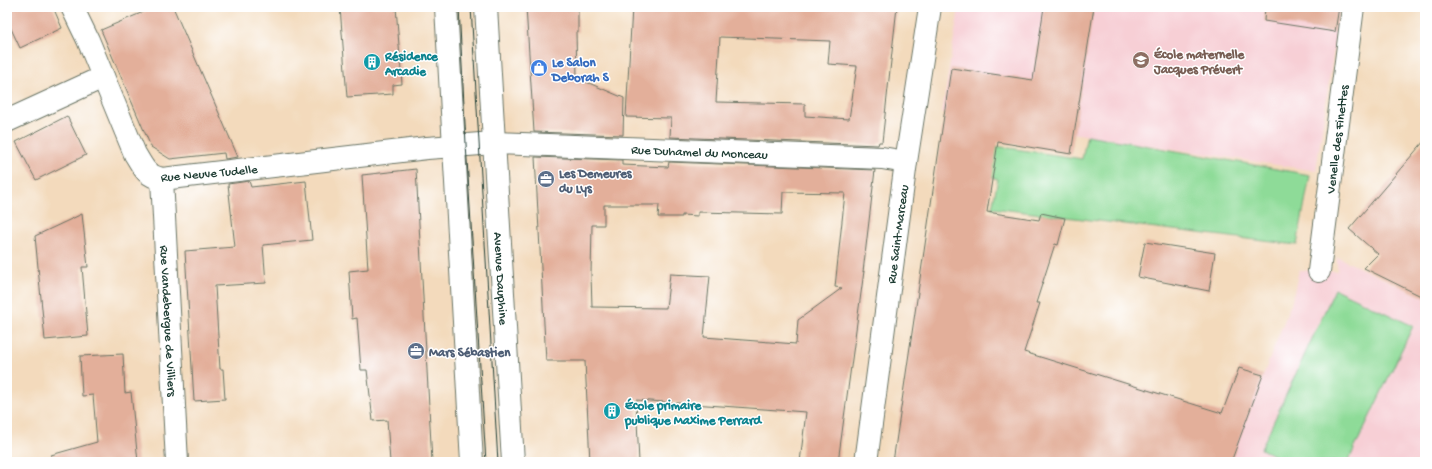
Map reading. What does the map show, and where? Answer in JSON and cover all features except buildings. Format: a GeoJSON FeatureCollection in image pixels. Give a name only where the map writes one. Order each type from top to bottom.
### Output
{"type":"FeatureCollection","features":[{"type":"Feature","properties":{"kind":"street","name":"Rue Neuve Tudelle"},"geometry":{"type":"LineString","coordinates":[[72,7],[135,154],[145,170],[152,177],[162,179],[454,146]]}},
{"type":"Feature","properties":{"kind":"street"},"geometry":{"type":"LineString","coordinates":[[446,7],[472,462]]}},
{"type":"Feature","properties":{"kind":"street","name":"Avenue Dauphine"},"geometry":{"type":"LineString","coordinates":[[486,7],[512,462]]}},
{"type":"Feature","properties":{"kind":"street","name":"Rue Saint-Marceau"},"geometry":{"type":"LineString","coordinates":[[866,462],[906,162],[930,7]]}},
{"type":"Feature","properties":{"kind":"street","name":"Venelle des Finettes"},"geometry":{"type":"LineString","coordinates":[[1319,271],[1353,7]]}},
{"type":"Feature","properties":{"kind":"street"},"geometry":{"type":"LineString","coordinates":[[7,121],[103,77]]}},
{"type":"Feature","properties":{"kind":"street"},"geometry":{"type":"LineString","coordinates":[[454,146],[494,143]]}},
{"type":"Feature","properties":{"kind":"street","name":"Rue Duhamel du Monceau"},"geometry":{"type":"LineString","coordinates":[[494,143],[866,158],[906,162]]}},
{"type":"Feature","properties":{"kind":"street","name":"Rue Vandebergue de Villiers"},"geometry":{"type":"LineString","coordinates":[[162,179],[177,462]]}},
{"type":"Feature","properties":{"kind":"shaded area","name":"École maternelle Jacques Prévert"},"geometry":{"type":"Polygon","coordinates":[[[959,7],[1340,7],[1316,171],[942,113],[959,7]]]}},
{"type":"Feature","properties":{"kind":"shaded area"},"geometry":{"type":"Polygon","coordinates":[[[1337,257],[1425,298],[1425,462],[993,462],[1028,354],[1246,420],[1292,301],[1299,270],[1337,271],[1337,257]]]}},
{"type":"Feature","properties":{"kind":"green space"},"geometry":{"type":"Polygon","coordinates":[[[1087,135],[1310,175],[1297,245],[992,208],[998,179],[990,177],[995,146],[1082,159],[1087,135]]]}},
{"type":"Feature","properties":{"kind":"green space"},"geometry":{"type":"Polygon","coordinates":[[[1335,289],[1413,326],[1348,462],[1288,462],[1261,449],[1335,289]]]}},
{"type":"Feature","properties":{"kind":"tram line"},"geometry":{"type":"LineString","coordinates":[[459,7],[486,462]]}},
{"type":"Feature","properties":{"kind":"tram line"},"geometry":{"type":"LineString","coordinates":[[471,7],[498,462]]}},
{"type":"Feature","properties":{"kind":"place","name":"École maternelle Jacques Prévert"},"geometry":{"type":"Point","coordinates":[1141,60]}},
{"type":"Feature","properties":{"kind":"place","name":"Résidence Arcadie"},"geometry":{"type":"Point","coordinates":[372,62]}},
{"type":"Feature","properties":{"kind":"place","name":"Le Salon Deborah S"},"geometry":{"type":"Point","coordinates":[539,68]}},
{"type":"Feature","properties":{"kind":"place","name":"Les Demeures du Lys"},"geometry":{"type":"Point","coordinates":[546,179]}},
{"type":"Feature","properties":{"kind":"place","name":"Mars Sébastien"},"geometry":{"type":"Point","coordinates":[416,351]}},
{"type":"Feature","properties":{"kind":"place","name":"École primaire publique Maxime Perrard"},"geometry":{"type":"Point","coordinates":[612,411]}}]}
